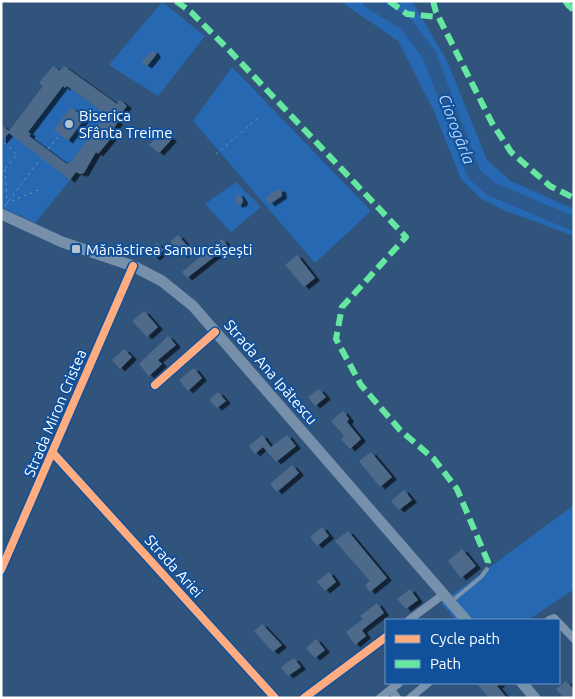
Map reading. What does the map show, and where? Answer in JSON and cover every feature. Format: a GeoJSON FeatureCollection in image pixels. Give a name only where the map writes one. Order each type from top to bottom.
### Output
{"type":"FeatureCollection","features":[{"type":"Feature","properties":{"kind":"main road","name":"Strada Ana Ipătescu"},"geometry":{"type":"LineString","coordinates":[[2,211],[62,242],[133,266],[173,288],[193,306],[465,619]]}},
{"type":"Feature","properties":{"kind":"main road"},"geometry":{"type":"LineString","coordinates":[[523,684],[535,698]]}},
{"type":"Feature","properties":{"kind":"street","name":"Strada Miron Cristea"},"geometry":{"type":"LineString","coordinates":[[1,570],[133,266]]}},
{"type":"Feature","properties":{"kind":"street"},"geometry":{"type":"LineString","coordinates":[[155,385],[215,332]]}},
{"type":"Feature","properties":{"kind":"street","name":"Strada Ariei"},"geometry":{"type":"LineString","coordinates":[[53,453],[275,698]]}},
{"type":"Feature","properties":{"kind":"street"},"geometry":{"type":"LineString","coordinates":[[410,619],[447,598]]}},
{"type":"Feature","properties":{"kind":"street"},"geometry":{"type":"LineString","coordinates":[[560,623],[574,639]]}},
{"type":"Feature","properties":{"kind":"street"},"geometry":{"type":"LineString","coordinates":[[304,698],[385,638]]}},
{"type":"Feature","properties":{"kind":"street"},"geometry":{"type":"LineString","coordinates":[[380,698],[398,684]]}},
{"type":"Feature","properties":{"kind":"street"},"geometry":{"type":"LineString","coordinates":[[410,698],[427,684]]}},
{"type":"Feature","properties":{"kind":"street"},"geometry":{"type":"LineString","coordinates":[[390,690],[397,698]]}},
{"type":"Feature","properties":{"kind":"lane"},"geometry":{"type":"LineString","coordinates":[[447,598],[481,577],[487,570]]}},
{"type":"Feature","properties":{"kind":"path"},"geometry":{"type":"LineString","coordinates":[[216,154],[258,118]]}},
{"type":"Feature","properties":{"kind":"path"},"geometry":{"type":"LineString","coordinates":[[48,150],[60,135]]}},
{"type":"Feature","properties":{"kind":"path"},"geometry":{"type":"LineString","coordinates":[[1,173],[17,155],[3,141]]}},
{"type":"Feature","properties":{"kind":"path"},"geometry":{"type":"LineString","coordinates":[[2,211],[41,158]]}},
{"type":"Feature","properties":{"kind":"path"},"geometry":{"type":"LineString","coordinates":[[1,165],[5,168],[7,203]]}},
{"type":"Feature","properties":{"kind":"path"},"geometry":{"type":"LineString","coordinates":[[7,203],[41,189]]}},
{"type":"Feature","properties":{"kind":"shaded area"},"geometry":{"type":"Polygon","coordinates":[[[340,1],[412,1],[447,61],[487,160],[511,181],[574,209],[574,236],[506,211],[481,199],[461,179],[433,109],[398,41],[340,1]]]}},
{"type":"Feature","properties":{"kind":"shaded area"},"geometry":{"type":"Polygon","coordinates":[[[162,2],[205,36],[158,96],[109,65],[162,2]]]}},
{"type":"Feature","properties":{"kind":"shaded area"},"geometry":{"type":"Polygon","coordinates":[[[232,67],[371,211],[315,263],[193,121],[232,67]]]}},
{"type":"Feature","properties":{"kind":"shaded area"},"geometry":{"type":"Polygon","coordinates":[[[63,86],[65,88],[67,86],[104,113],[102,116],[104,118],[70,163],[67,164],[29,136],[28,132],[63,86]]]}},
{"type":"Feature","properties":{"kind":"shaded area"},"geometry":{"type":"Polygon","coordinates":[[[1,125],[70,180],[35,223],[1,207],[1,125]]]}},
{"type":"Feature","properties":{"kind":"shaded area"},"geometry":{"type":"Polygon","coordinates":[[[236,182],[261,207],[231,232],[205,204],[236,182]]]}},
{"type":"Feature","properties":{"kind":"shaded area"},"geometry":{"type":"Polygon","coordinates":[[[574,505],[574,589],[529,619],[455,619],[441,603],[574,505]]]}},
{"type":"Feature","properties":{"kind":"building"},"geometry":{"type":"Polygon","coordinates":[[[153,50],[156,55],[147,66],[141,62],[153,50]]]}},
{"type":"Feature","properties":{"kind":"building"},"geometry":{"type":"Polygon","coordinates":[[[53,66],[60,71],[64,66],[117,104],[120,100],[127,106],[116,120],[118,122],[109,135],[112,137],[98,154],[96,152],[84,173],[76,172],[70,180],[9,133],[1,142],[1,125],[9,131],[43,86],[39,83],[53,66]],[[63,86],[28,132],[31,134],[29,136],[67,164],[70,163],[104,118],[102,116],[104,113],[67,86],[65,88],[63,86]]]}},
{"type":"Feature","properties":{"kind":"building","name":"Biserica Sfânta Treime"},"geometry":{"type":"Polygon","coordinates":[[[71,107],[85,118],[68,141],[54,130],[71,107]]]}},
{"type":"Feature","properties":{"kind":"building"},"geometry":{"type":"Polygon","coordinates":[[[162,131],[172,139],[159,153],[149,145],[162,131]]]}},
{"type":"Feature","properties":{"kind":"building"},"geometry":{"type":"Polygon","coordinates":[[[278,189],[281,190],[282,196],[270,204],[265,198],[278,189]]]}},
{"type":"Feature","properties":{"kind":"building"},"geometry":{"type":"Polygon","coordinates":[[[238,193],[243,200],[242,204],[237,205],[235,201],[238,193]]]}},
{"type":"Feature","properties":{"kind":"building"},"geometry":{"type":"Polygon","coordinates":[[[178,235],[191,250],[183,256],[170,242],[178,235]]]}},
{"type":"Feature","properties":{"kind":"building"},"geometry":{"type":"Polygon","coordinates":[[[222,239],[228,246],[187,278],[182,272],[222,239]]]}},
{"type":"Feature","properties":{"kind":"building"},"geometry":{"type":"Polygon","coordinates":[[[157,243],[164,250],[155,258],[148,251],[157,243]]]}},
{"type":"Feature","properties":{"kind":"building"},"geometry":{"type":"Polygon","coordinates":[[[297,255],[315,278],[304,287],[285,265],[297,255]]]}},
{"type":"Feature","properties":{"kind":"building"},"geometry":{"type":"Polygon","coordinates":[[[144,311],[158,327],[147,337],[132,321],[144,311]]]}},
{"type":"Feature","properties":{"kind":"building"},"geometry":{"type":"Polygon","coordinates":[[[168,336],[176,345],[158,360],[162,364],[149,376],[139,364],[168,336]]]}},
{"type":"Feature","properties":{"kind":"building"},"geometry":{"type":"Polygon","coordinates":[[[124,349],[132,357],[120,369],[112,360],[124,349]]]}},
{"type":"Feature","properties":{"kind":"building"},"geometry":{"type":"Polygon","coordinates":[[[194,368],[202,378],[188,391],[179,380],[194,368]]]}},
{"type":"Feature","properties":{"kind":"building"},"geometry":{"type":"Polygon","coordinates":[[[319,389],[326,397],[315,406],[308,397],[319,389]]]}},
{"type":"Feature","properties":{"kind":"building"},"geometry":{"type":"Polygon","coordinates":[[[218,392],[226,401],[217,408],[209,400],[218,392]]]}},
{"type":"Feature","properties":{"kind":"building"},"geometry":{"type":"Polygon","coordinates":[[[343,411],[349,419],[347,422],[361,439],[350,449],[341,439],[344,436],[331,421],[343,411]]]}},
{"type":"Feature","properties":{"kind":"building"},"geometry":{"type":"Polygon","coordinates":[[[262,435],[271,447],[287,435],[296,446],[276,462],[263,447],[255,454],[249,446],[262,435]]]}},
{"type":"Feature","properties":{"kind":"building"},"geometry":{"type":"Polygon","coordinates":[[[371,452],[392,477],[380,487],[359,461],[371,452]]]}},
{"type":"Feature","properties":{"kind":"building"},"geometry":{"type":"Polygon","coordinates":[[[292,465],[299,473],[277,492],[270,484],[292,465]]]}},
{"type":"Feature","properties":{"kind":"building"},"geometry":{"type":"Polygon","coordinates":[[[404,490],[412,500],[399,510],[391,501],[404,490]]]}},
{"type":"Feature","properties":{"kind":"building"},"geometry":{"type":"Polygon","coordinates":[[[322,527],[329,536],[317,546],[310,537],[322,527]]]}},
{"type":"Feature","properties":{"kind":"building"},"geometry":{"type":"Polygon","coordinates":[[[348,531],[387,578],[370,592],[365,585],[370,581],[335,541],[348,531]]]}},
{"type":"Feature","properties":{"kind":"building"},"geometry":{"type":"Polygon","coordinates":[[[462,549],[476,566],[461,578],[448,561],[462,549]]]}},
{"type":"Feature","properties":{"kind":"building"},"geometry":{"type":"Polygon","coordinates":[[[329,572],[336,582],[325,591],[317,582],[329,572]]]}},
{"type":"Feature","properties":{"kind":"building"},"geometry":{"type":"Polygon","coordinates":[[[410,589],[418,600],[406,609],[397,599],[410,589]]]}},
{"type":"Feature","properties":{"kind":"building"},"geometry":{"type":"Polygon","coordinates":[[[377,603],[384,613],[362,630],[366,636],[355,645],[346,632],[363,619],[360,616],[377,603]]]}},
{"type":"Feature","properties":{"kind":"building"},"geometry":{"type":"Polygon","coordinates":[[[262,624],[282,645],[273,652],[254,631],[262,624]]]}},
{"type":"Feature","properties":{"kind":"building"},"geometry":{"type":"Polygon","coordinates":[[[316,639],[325,650],[315,658],[306,648],[316,639]]]}},
{"type":"Feature","properties":{"kind":"building"},"geometry":{"type":"Polygon","coordinates":[[[294,658],[301,667],[288,676],[281,667],[294,658]]]}},
{"type":"Feature","properties":{"kind":"building"},"geometry":{"type":"Polygon","coordinates":[[[566,681],[574,689],[574,698],[564,698],[556,689],[566,681]]]}},
{"type":"Feature","properties":{"kind":"building"},"geometry":{"type":"Polygon","coordinates":[[[477,684],[500,684],[497,686],[507,698],[489,698],[477,684]]]}},
{"type":"Feature","properties":{"kind":"waterway","name":"Ciorogârla"},"geometry":{"type":"LineString","coordinates":[[369,1],[406,24],[429,54],[474,174],[491,189],[574,224]]}},
{"type":"Feature","properties":{"kind":"marked path"},"geometry":{"type":"LineString","coordinates":[[176,1],[191,12],[228,49],[406,237],[342,307],[336,339],[361,385],[400,430],[434,459],[457,489],[488,562],[487,569]]}},
{"type":"Feature","properties":{"kind":"marked path"},"geometry":{"type":"LineString","coordinates":[[389,1],[407,14],[438,17]]}},
{"type":"Feature","properties":{"kind":"marked path"},"geometry":{"type":"LineString","coordinates":[[433,1],[436,12],[492,123],[511,152],[550,186],[574,198]]}},
{"type":"Feature","properties":{"kind":"marked path"},"geometry":{"type":"LineString","coordinates":[[565,1],[574,11]]}},
{"type":"Feature","properties":{"kind":"cycle path"},"geometry":{"type":"LineString","coordinates":[[1,570],[133,266]]}},
{"type":"Feature","properties":{"kind":"cycle path"},"geometry":{"type":"LineString","coordinates":[[155,385],[215,332]]}},
{"type":"Feature","properties":{"kind":"cycle path"},"geometry":{"type":"LineString","coordinates":[[53,453],[275,698]]}},
{"type":"Feature","properties":{"kind":"cycle path"},"geometry":{"type":"LineString","coordinates":[[304,698],[385,638]]}},
{"type":"Feature","properties":{"kind":"place","name":"Biserica Sfânta Treime"},"geometry":{"type":"Point","coordinates":[69,124]}},
{"type":"Feature","properties":{"kind":"place","name":"Mănăstirea Samurcășești"},"geometry":{"type":"Point","coordinates":[76,249]}}]}
